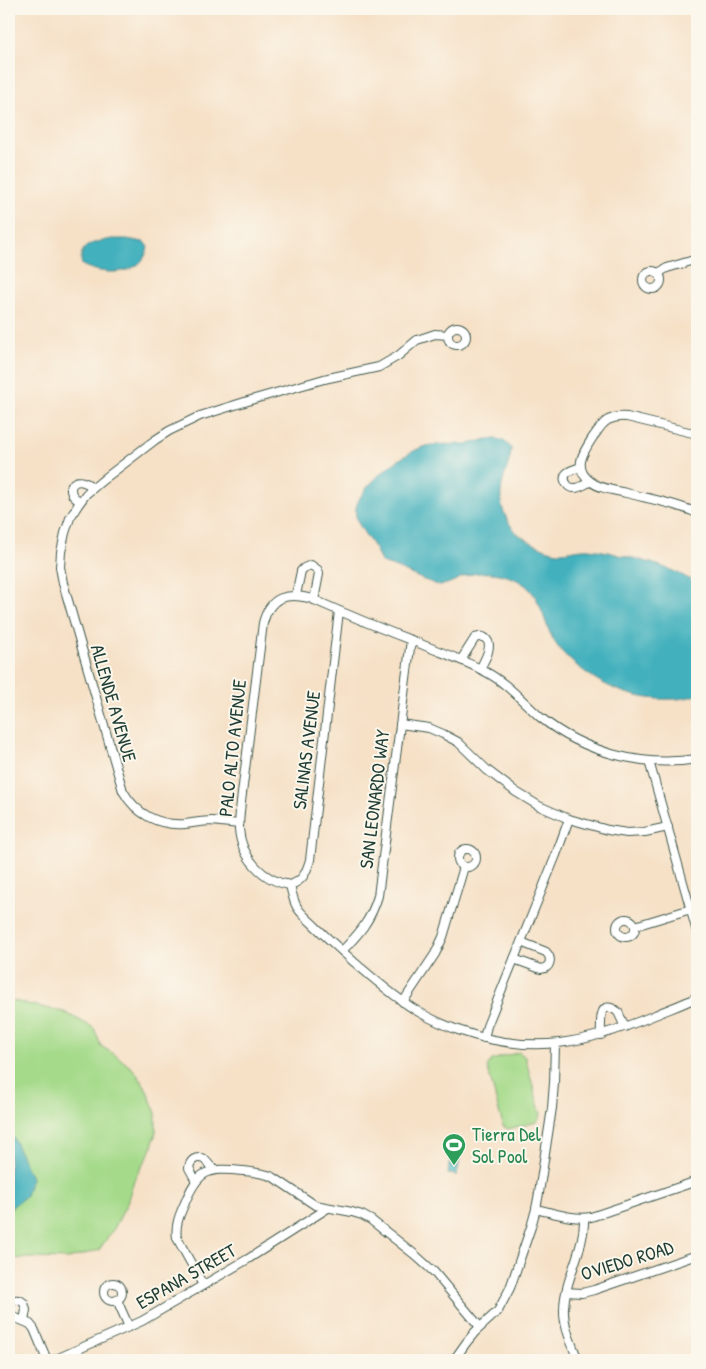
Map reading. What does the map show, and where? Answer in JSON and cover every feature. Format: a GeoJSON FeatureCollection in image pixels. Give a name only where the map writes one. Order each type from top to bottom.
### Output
{"type":"FeatureCollection","features":[{"type":"Feature","properties":{"kind":"street"},"geometry":{"type":"LineString","coordinates":[[658,273],[667,268],[697,259]]}},
{"type":"Feature","properties":{"kind":"street","name":"ALLENDE AVENUE"},"geometry":{"type":"LineString","coordinates":[[239,824],[212,821],[163,823],[152,819],[132,805],[122,791],[60,567],[61,552],[70,518],[80,501],[93,488],[155,440],[184,423],[215,411],[296,387],[379,367],[398,356],[418,340],[435,334],[448,335]]}},
{"type":"Feature","properties":{"kind":"street"},"geometry":{"type":"LineString","coordinates":[[697,434],[627,417],[615,417],[607,420],[601,427],[582,457],[582,471],[590,482],[601,487],[658,500],[697,513]]}},
{"type":"Feature","properties":{"kind":"street"},"geometry":{"type":"LineString","coordinates":[[582,471],[568,472],[565,476],[569,487],[575,488],[590,482]]}},
{"type":"Feature","properties":{"kind":"street"},"geometry":{"type":"LineString","coordinates":[[80,501],[71,494],[72,485],[76,482],[84,481],[93,488]]}},
{"type":"Feature","properties":{"kind":"street"},"geometry":{"type":"LineString","coordinates":[[314,600],[319,574],[318,570],[307,566],[302,571],[296,596],[314,600],[480,669],[500,680],[538,715],[566,735],[583,744],[617,755],[649,761],[675,762],[697,760]]}},
{"type":"Feature","properties":{"kind":"street","name":"PALO ALTO AVENUE"},"geometry":{"type":"LineString","coordinates":[[290,886],[280,884],[253,865],[242,844],[239,824],[263,623],[267,610],[271,605],[284,596],[296,596]]}},
{"type":"Feature","properties":{"kind":"street","name":"SALINAS AVENUE"},"geometry":{"type":"LineString","coordinates":[[290,886],[304,877],[310,860],[339,611]]}},
{"type":"Feature","properties":{"kind":"street"},"geometry":{"type":"LineString","coordinates":[[461,660],[475,638],[483,637],[488,641],[489,647],[480,669]]}},
{"type":"Feature","properties":{"kind":"street","name":"SAN LEONARDO WAY"},"geometry":{"type":"LineString","coordinates":[[342,952],[367,923],[378,896],[411,640]]}},
{"type":"Feature","properties":{"kind":"street"},"geometry":{"type":"LineString","coordinates":[[400,724],[429,728],[458,742],[487,770],[516,792],[539,806],[569,819],[608,830],[627,833],[645,832],[668,827]]}},
{"type":"Feature","properties":{"kind":"street"},"geometry":{"type":"LineString","coordinates":[[649,761],[697,932]]}},
{"type":"Feature","properties":{"kind":"street"},"geometry":{"type":"LineString","coordinates":[[484,1038],[487,1026],[522,942],[569,819]]}},
{"type":"Feature","properties":{"kind":"street"},"geometry":{"type":"LineString","coordinates":[[403,1002],[435,954],[443,937],[464,867]]}},
{"type":"Feature","properties":{"kind":"street"},"geometry":{"type":"LineString","coordinates":[[290,886],[293,899],[298,908],[342,952],[382,986],[403,1002],[433,1020],[484,1038],[524,1044],[555,1044],[586,1039],[625,1028],[697,997]]}},
{"type":"Feature","properties":{"kind":"street"},"geometry":{"type":"LineString","coordinates":[[635,926],[691,909]]}},
{"type":"Feature","properties":{"kind":"street"},"geometry":{"type":"LineString","coordinates":[[514,959],[541,969],[550,963],[546,952],[522,942]]}},
{"type":"Feature","properties":{"kind":"street"},"geometry":{"type":"LineString","coordinates":[[602,1035],[601,1016],[602,1012],[606,1009],[614,1009],[618,1012],[625,1028]]}},
{"type":"Feature","properties":{"kind":"street"},"geometry":{"type":"LineString","coordinates":[[454,1360],[466,1343],[498,1311],[503,1303],[536,1209],[554,1083],[555,1044]]}},
{"type":"Feature","properties":{"kind":"street"},"geometry":{"type":"LineString","coordinates":[[196,1180],[189,1168],[192,1160],[196,1158],[204,1159],[214,1170]]}},
{"type":"Feature","properties":{"kind":"street"},"geometry":{"type":"LineString","coordinates":[[203,1285],[177,1238],[176,1232],[179,1216],[190,1188],[196,1180],[214,1170],[267,1174],[316,1205],[352,1212],[371,1220],[434,1272],[480,1327]]}},
{"type":"Feature","properties":{"kind":"street"},"geometry":{"type":"LineString","coordinates":[[536,1209],[574,1218],[591,1217],[697,1181]]}},
{"type":"Feature","properties":{"kind":"street","name":"ESPANA STREET"},"geometry":{"type":"LineString","coordinates":[[54,1360],[142,1321],[248,1259],[328,1208]]}},
{"type":"Feature","properties":{"kind":"street"},"geometry":{"type":"LineString","coordinates":[[578,1360],[564,1319],[563,1310],[571,1271],[581,1243],[584,1218]]}},
{"type":"Feature","properties":{"kind":"street","name":"OVIEDO ROAD"},"geometry":{"type":"LineString","coordinates":[[566,1292],[582,1293],[594,1290],[697,1255]]}},
{"type":"Feature","properties":{"kind":"street"},"geometry":{"type":"LineString","coordinates":[[9,1305],[17,1300],[24,1303],[26,1310],[24,1321]]}},
{"type":"Feature","properties":{"kind":"street"},"geometry":{"type":"LineString","coordinates":[[117,1300],[129,1327]]}},
{"type":"Feature","properties":{"kind":"street"},"geometry":{"type":"LineString","coordinates":[[9,1315],[30,1324],[47,1360]]}},
{"type":"Feature","properties":{"kind":"green space"},"geometry":{"type":"Polygon","coordinates":[[[9,1000],[64,1012],[94,1028],[101,1046],[134,1070],[145,1086],[156,1113],[156,1132],[151,1150],[134,1180],[127,1203],[115,1227],[99,1250],[68,1259],[9,1259],[9,1209],[12,1208],[31,1178],[9,1128],[9,1000]]]}},
{"type":"Feature","properties":{"kind":"green space"},"geometry":{"type":"Polygon","coordinates":[[[519,1052],[525,1057],[541,1115],[537,1122],[508,1129],[503,1126],[487,1066],[492,1060],[519,1052]]]}},
{"type":"Feature","properties":{"kind":"water"},"geometry":{"type":"Polygon","coordinates":[[[112,239],[144,242],[148,247],[145,257],[139,264],[121,271],[100,271],[82,265],[82,252],[85,248],[94,243],[112,239]]]}},
{"type":"Feature","properties":{"kind":"water"},"geometry":{"type":"Polygon","coordinates":[[[487,439],[506,442],[511,448],[502,487],[501,503],[510,525],[524,538],[542,547],[559,552],[589,549],[640,560],[670,569],[697,584],[697,695],[675,699],[637,696],[613,688],[591,676],[559,648],[554,641],[536,598],[524,584],[515,579],[496,573],[476,573],[448,584],[438,585],[382,563],[357,518],[356,508],[359,499],[366,489],[395,462],[417,449],[440,444],[467,444],[487,439]]]}},
{"type":"Feature","properties":{"kind":"water"},"geometry":{"type":"Polygon","coordinates":[[[9,1128],[31,1178],[26,1196],[9,1209],[9,1128]]]}},
{"type":"Feature","properties":{"kind":"water","name":"Tierra Del Sol Pool"},"geometry":{"type":"Polygon","coordinates":[[[450,1157],[460,1159],[457,1175],[448,1174],[450,1157]]]}},
{"type":"Feature","properties":{"kind":"place","name":"Tierra Del Sol Pool"},"geometry":{"type":"Point","coordinates":[454,1166]}}]}
